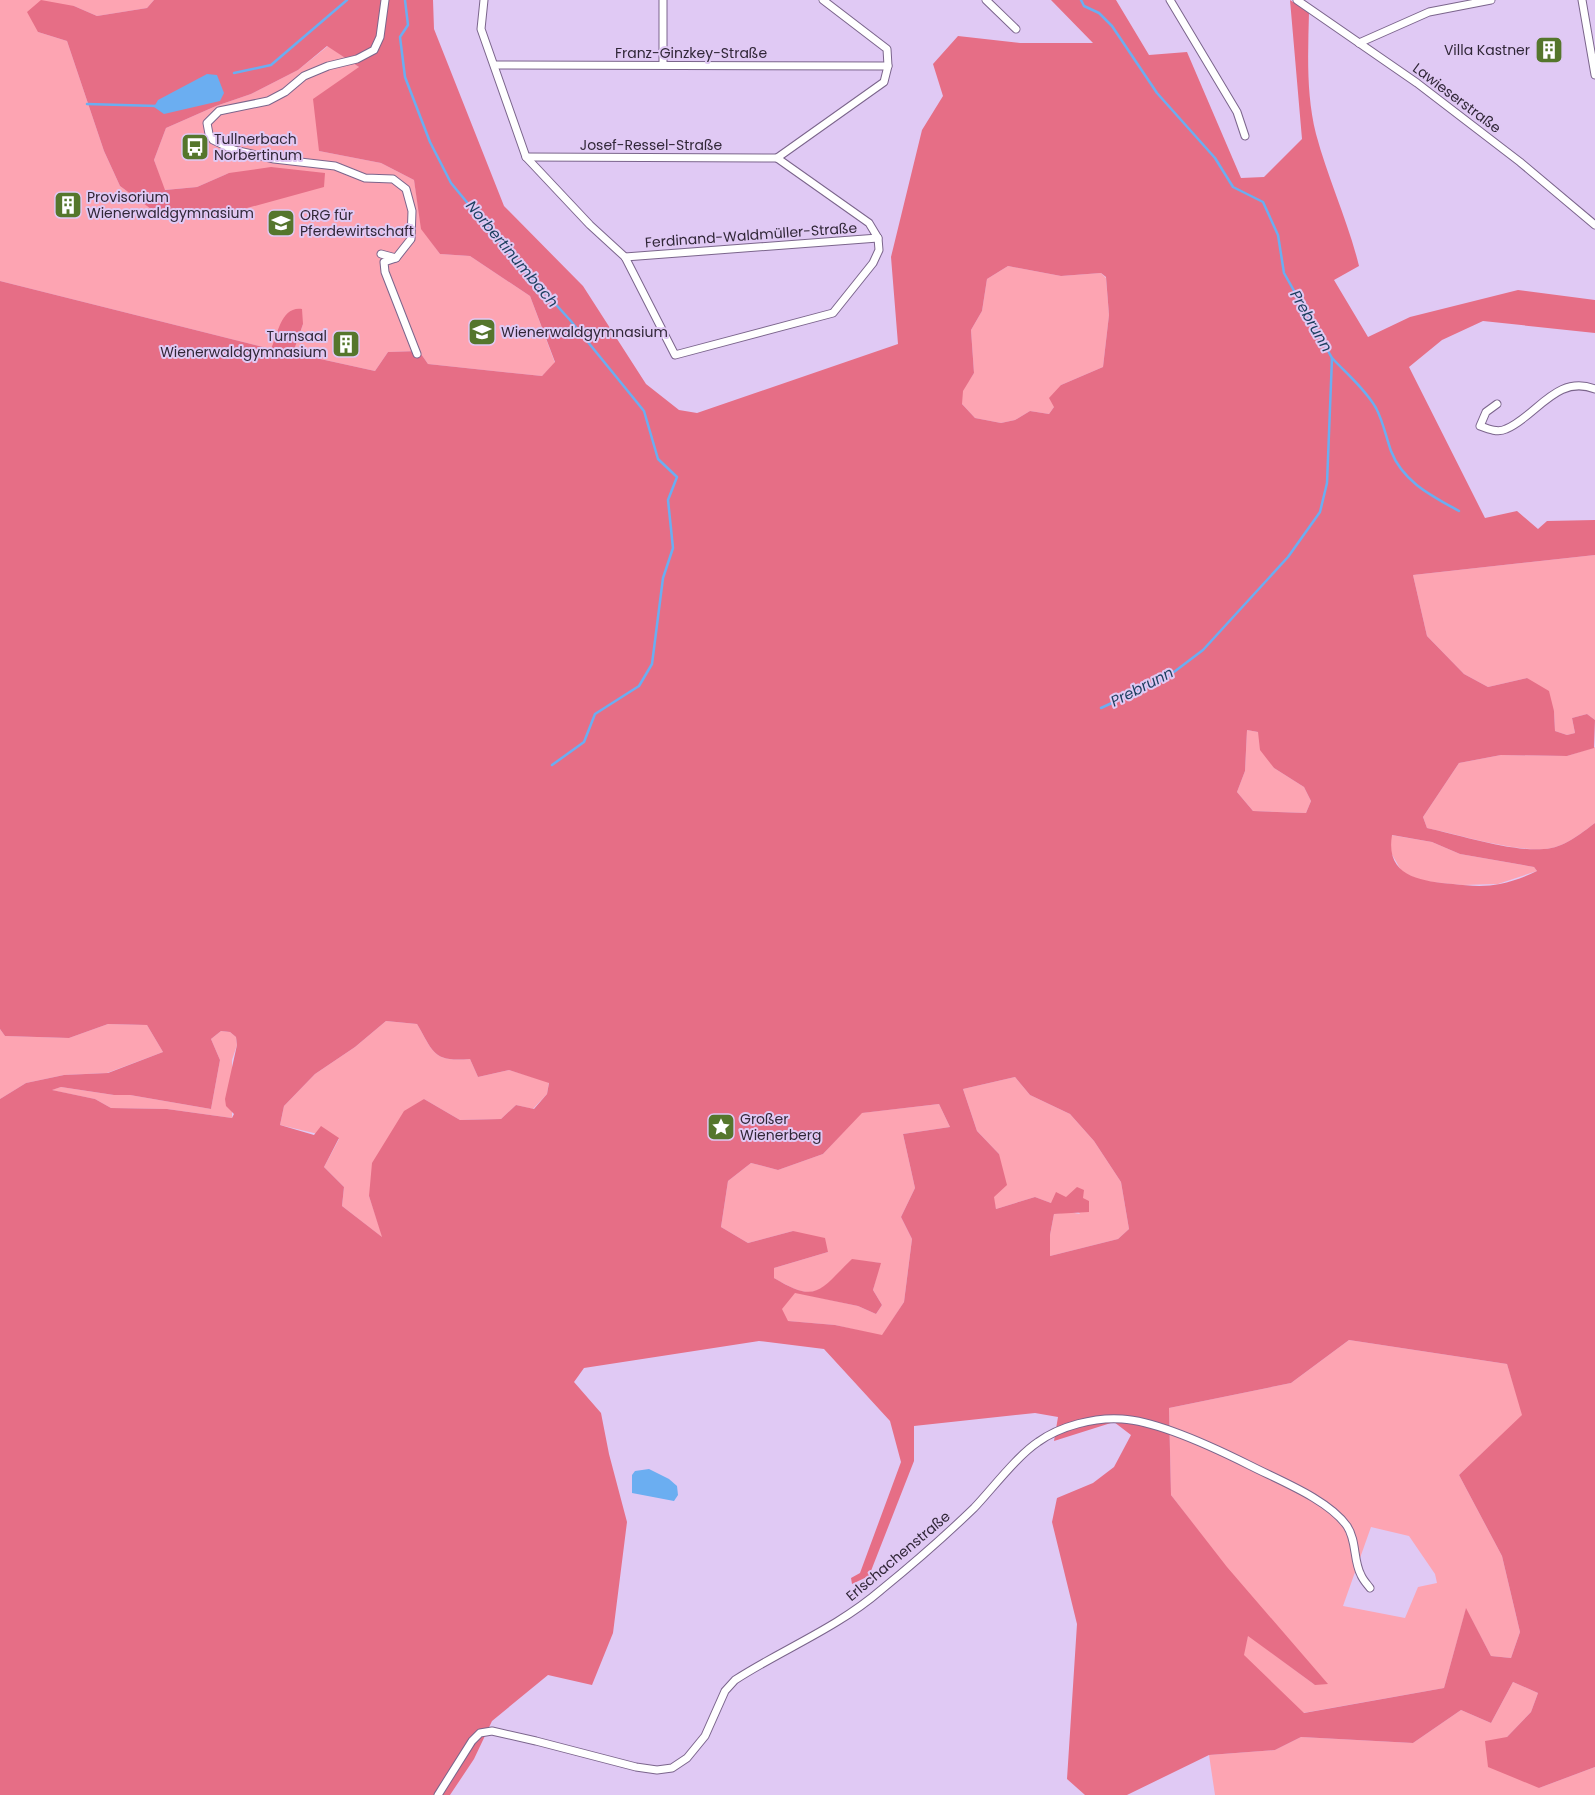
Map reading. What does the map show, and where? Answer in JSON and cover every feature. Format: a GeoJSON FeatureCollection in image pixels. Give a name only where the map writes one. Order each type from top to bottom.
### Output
{"type":"FeatureCollection","features":[{"type":"Feature","properties":{"kind":"street"},"geometry":{"type":"LineString","coordinates":[[385,0],[380,37],[374,50],[357,58],[328,66],[304,76],[286,92],[268,101],[219,111],[208,123],[209,134],[213,140],[234,150],[274,159],[336,166],[364,178],[393,178],[406,190],[412,211],[411,239],[396,258],[384,262],[385,272],[418,354]]}},
{"type":"Feature","properties":{"kind":"street"},"geometry":{"type":"LineString","coordinates":[[484,0],[481,29],[526,157],[590,225],[625,257],[675,355],[833,314],[873,263],[879,250],[878,238],[870,223],[777,158],[884,82],[888,66],[887,48],[823,0]]}},
{"type":"Feature","properties":{"kind":"street"},"geometry":{"type":"LineString","coordinates":[[663,0],[663,65]]}},
{"type":"Feature","properties":{"kind":"street"},"geometry":{"type":"LineString","coordinates":[[986,0],[1016,30]]}},
{"type":"Feature","properties":{"kind":"street"},"geometry":{"type":"LineString","coordinates":[[1170,0],[1236,112],[1245,136]]}},
{"type":"Feature","properties":{"kind":"street","name":"Lawieserstraße"},"geometry":{"type":"LineString","coordinates":[[1297,0],[1417,83],[1505,150],[1595,225]]}},
{"type":"Feature","properties":{"kind":"street"},"geometry":{"type":"LineString","coordinates":[[1358,43],[1430,12],[1491,0]]}},
{"type":"Feature","properties":{"kind":"street"},"geometry":{"type":"LineString","coordinates":[[1582,0],[1595,75]]}},
{"type":"Feature","properties":{"kind":"street","name":"Franz-Ginzkey-Straße"},"geometry":{"type":"LineString","coordinates":[[495,65],[888,66]]}},
{"type":"Feature","properties":{"kind":"street","name":"Josef-Ressel-Straße"},"geometry":{"type":"LineString","coordinates":[[526,157],[777,158]]}},
{"type":"Feature","properties":{"kind":"street","name":"Ferdinand-Waldmüller-Straße"},"geometry":{"type":"LineString","coordinates":[[625,257],[878,238]]}},
{"type":"Feature","properties":{"kind":"street"},"geometry":{"type":"LineString","coordinates":[[381,254],[396,258]]}},
{"type":"Feature","properties":{"kind":"street"},"geometry":{"type":"LineString","coordinates":[[1497,404],[1486,412],[1480,426],[1492,430],[1505,430],[1558,390],[1580,386],[1595,389]]}},
{"type":"Feature","properties":{"kind":"street","name":"Erlschachenstraße"},"geometry":{"type":"LineString","coordinates":[[438,1795],[472,1741],[480,1733],[492,1731],[536,1740],[636,1768],[657,1770],[672,1768],[687,1758],[704,1736],[725,1691],[735,1680],[834,1624],[880,1591],[934,1545],[1038,1442],[1070,1426],[1122,1418],[1141,1423],[1176,1433],[1230,1455],[1300,1491],[1330,1509],[1347,1526],[1355,1546],[1360,1574],[1370,1588]]}},
{"type":"Feature","properties":{"kind":"shaded area"},"geometry":{"type":"Polygon","coordinates":[[[0,0],[154,0],[147,8],[97,16],[74,6],[38,32],[67,41],[104,151],[120,186],[159,215],[229,173],[197,187],[164,190],[154,160],[166,128],[216,106],[251,94],[298,70],[328,46],[359,67],[319,151],[381,163],[414,180],[422,229],[440,254],[470,256],[530,296],[555,363],[542,376],[428,364],[419,351],[388,352],[375,371],[293,353],[303,324],[271,349],[0,281],[0,0]]]}},
{"type":"Feature","properties":{"kind":"shaded area"},"geometry":{"type":"Polygon","coordinates":[[[41,0],[74,6],[97,16],[147,8],[154,0],[433,0],[434,29],[504,206],[583,286],[646,384],[679,410],[697,413],[898,344],[891,257],[922,130],[943,96],[933,64],[958,36],[1020,43],[1093,43],[1051,0],[1116,0],[1149,55],[1187,52],[1241,178],[1264,177],[1302,139],[1290,0],[1309,12],[1308,73],[1313,119],[1321,151],[1359,266],[1334,280],[1368,337],[1410,317],[1518,290],[1595,300],[1595,333],[1483,321],[1442,340],[1409,367],[1485,518],[1517,511],[1538,529],[1547,521],[1595,520],[1595,555],[1413,575],[1427,636],[1464,674],[1488,687],[1527,678],[1549,691],[1554,711],[1555,731],[1567,735],[1575,733],[1572,718],[1587,714],[1595,720],[1594,748],[1567,756],[1501,755],[1459,763],[1423,817],[1427,828],[1501,846],[1531,849],[1558,846],[1571,840],[1595,823],[1595,1767],[1539,1788],[1488,1767],[1485,1741],[1507,1737],[1531,1712],[1538,1693],[1513,1682],[1491,1723],[1461,1710],[1413,1743],[1301,1737],[1275,1750],[1209,1755],[1127,1795],[1085,1795],[1067,1779],[1077,1624],[1052,1522],[1057,1498],[1093,1483],[1114,1467],[1131,1435],[1114,1422],[1054,1441],[1058,1417],[1035,1413],[914,1426],[914,1461],[869,1576],[852,1584],[851,1578],[860,1573],[901,1462],[890,1421],[824,1349],[759,1341],[584,1368],[574,1382],[601,1413],[609,1454],[627,1522],[613,1633],[592,1685],[548,1675],[492,1721],[474,1759],[450,1795],[0,1795],[0,1099],[26,1083],[64,1075],[108,1073],[163,1052],[147,1025],[108,1024],[69,1038],[5,1036],[0,1029],[0,281],[271,349],[285,316],[295,309],[302,309],[303,324],[293,353],[375,371],[388,352],[419,351],[428,364],[542,376],[555,362],[530,296],[470,256],[440,254],[421,229],[414,180],[381,163],[319,151],[313,99],[359,67],[327,46],[298,70],[251,94],[216,106],[166,128],[154,160],[165,190],[197,187],[229,173],[271,167],[325,173],[324,187],[207,219],[159,215],[120,186],[104,151],[67,41],[38,32],[27,12],[41,0]],[[1008,266],[987,279],[982,311],[971,330],[974,373],[963,391],[962,404],[975,418],[1001,423],[1015,420],[1030,411],[1049,414],[1054,407],[1049,398],[1061,385],[1103,367],[1109,315],[1106,277],[1101,273],[1061,276],[1008,266]],[[1247,730],[1245,771],[1237,792],[1253,811],[1306,813],[1311,801],[1304,787],[1274,768],[1260,750],[1258,732],[1247,730]],[[1392,835],[1391,849],[1394,860],[1408,874],[1418,878],[1465,885],[1483,886],[1500,884],[1519,879],[1537,871],[1534,867],[1460,854],[1432,842],[1392,835]],[[386,1021],[355,1047],[315,1074],[284,1106],[280,1125],[314,1135],[321,1126],[339,1138],[324,1167],[344,1187],[342,1206],[382,1237],[369,1196],[372,1163],[404,1111],[424,1099],[460,1120],[501,1119],[516,1105],[534,1109],[547,1094],[549,1083],[509,1070],[478,1077],[470,1059],[448,1059],[436,1054],[431,1049],[417,1024],[386,1021]],[[221,1031],[211,1039],[220,1060],[211,1109],[130,1095],[114,1095],[61,1087],[52,1090],[95,1099],[111,1108],[167,1109],[232,1118],[234,1114],[226,1106],[225,1099],[237,1045],[236,1037],[230,1032],[221,1031]],[[1015,1077],[963,1089],[977,1131],[999,1154],[1007,1185],[994,1197],[996,1209],[1035,1197],[1051,1203],[1056,1192],[1066,1197],[1077,1187],[1084,1190],[1083,1198],[1089,1201],[1089,1212],[1054,1214],[1050,1235],[1050,1256],[1118,1239],[1129,1229],[1121,1182],[1094,1141],[1070,1114],[1030,1095],[1015,1077]],[[939,1104],[862,1113],[823,1154],[778,1170],[751,1163],[728,1181],[721,1227],[748,1243],[793,1231],[825,1238],[828,1252],[774,1268],[774,1278],[800,1290],[809,1292],[824,1286],[852,1259],[881,1263],[873,1290],[882,1305],[876,1314],[858,1306],[795,1293],[782,1309],[788,1321],[835,1325],[882,1335],[904,1302],[912,1239],[901,1217],[915,1188],[903,1134],[950,1127],[939,1104]],[[1349,1340],[1291,1383],[1169,1408],[1171,1495],[1227,1567],[1328,1684],[1315,1685],[1248,1636],[1244,1655],[1304,1713],[1444,1688],[1466,1608],[1491,1656],[1511,1658],[1520,1632],[1502,1556],[1459,1475],[1522,1415],[1507,1364],[1349,1340]]]}},
{"type":"Feature","properties":{"kind":"shaded area"},"geometry":{"type":"Polygon","coordinates":[[[1008,266],[1061,276],[1101,273],[1106,278],[1109,315],[1103,367],[1061,385],[1054,407],[1049,414],[1030,411],[1015,420],[1001,423],[975,418],[962,404],[962,391],[974,373],[971,330],[982,311],[987,279],[1008,266]]]}},
{"type":"Feature","properties":{"kind":"shaded area"},"geometry":{"type":"Polygon","coordinates":[[[1595,555],[1595,720],[1587,714],[1572,718],[1575,733],[1567,735],[1555,731],[1554,711],[1527,678],[1488,687],[1464,674],[1427,636],[1413,575],[1595,555]]]}},
{"type":"Feature","properties":{"kind":"shaded area"},"geometry":{"type":"Polygon","coordinates":[[[1247,730],[1258,732],[1274,768],[1304,787],[1311,801],[1306,813],[1253,811],[1237,792],[1245,771],[1247,730]]]}},
{"type":"Feature","properties":{"kind":"shaded area"},"geometry":{"type":"Polygon","coordinates":[[[1595,747],[1595,823],[1565,843],[1544,849],[1516,848],[1427,828],[1423,817],[1459,763],[1501,755],[1567,756],[1595,747]]]}},
{"type":"Feature","properties":{"kind":"shaded area"},"geometry":{"type":"Polygon","coordinates":[[[1391,835],[1432,842],[1460,854],[1534,867],[1537,871],[1498,884],[1462,885],[1422,881],[1402,872],[1390,851],[1391,835]]]}},
{"type":"Feature","properties":{"kind":"shaded area"},"geometry":{"type":"Polygon","coordinates":[[[386,1021],[417,1024],[431,1049],[436,1054],[448,1059],[470,1059],[478,1077],[509,1070],[549,1082],[547,1094],[533,1109],[516,1105],[501,1119],[460,1120],[424,1099],[369,1196],[383,1238],[342,1206],[344,1187],[324,1167],[339,1139],[280,1125],[284,1106],[315,1074],[355,1047],[386,1021]]]}},
{"type":"Feature","properties":{"kind":"shaded area"},"geometry":{"type":"Polygon","coordinates":[[[108,1024],[147,1025],[163,1052],[107,1073],[64,1075],[26,1083],[0,1099],[0,1029],[5,1036],[69,1038],[108,1024]]]}},
{"type":"Feature","properties":{"kind":"shaded area"},"geometry":{"type":"Polygon","coordinates":[[[221,1031],[230,1032],[236,1037],[237,1045],[232,1060],[232,1118],[167,1109],[111,1108],[95,1099],[51,1090],[61,1087],[114,1095],[130,1095],[211,1109],[220,1060],[211,1039],[221,1031]]]}},
{"type":"Feature","properties":{"kind":"shaded area"},"geometry":{"type":"Polygon","coordinates":[[[1015,1077],[1030,1095],[1070,1114],[1094,1141],[1121,1182],[1129,1229],[1118,1239],[1050,1256],[1050,1235],[1054,1214],[1069,1212],[1080,1214],[1066,1197],[1051,1203],[1035,1197],[996,1209],[993,1197],[999,1154],[977,1131],[963,1089],[1015,1077]]]}},
{"type":"Feature","properties":{"kind":"shaded area"},"geometry":{"type":"Polygon","coordinates":[[[939,1104],[950,1127],[903,1134],[915,1188],[901,1217],[912,1239],[904,1302],[882,1336],[835,1325],[787,1321],[781,1309],[794,1292],[858,1306],[876,1314],[882,1305],[873,1290],[880,1263],[852,1260],[832,1280],[817,1291],[800,1291],[788,1286],[774,1278],[774,1268],[828,1252],[793,1231],[748,1243],[721,1227],[728,1181],[751,1163],[778,1170],[823,1154],[861,1113],[939,1104]]]}},
{"type":"Feature","properties":{"kind":"shaded area"},"geometry":{"type":"Polygon","coordinates":[[[1349,1340],[1507,1364],[1523,1415],[1459,1475],[1502,1556],[1520,1632],[1511,1658],[1491,1656],[1466,1609],[1444,1688],[1303,1713],[1243,1655],[1248,1635],[1315,1685],[1171,1495],[1169,1408],[1291,1383],[1349,1340]],[[1371,1527],[1343,1606],[1405,1618],[1418,1587],[1437,1583],[1435,1574],[1409,1536],[1371,1527]]]}},
{"type":"Feature","properties":{"kind":"shaded area"},"geometry":{"type":"Polygon","coordinates":[[[1513,1682],[1538,1693],[1531,1712],[1507,1737],[1539,1788],[1595,1767],[1595,1795],[1215,1795],[1209,1755],[1275,1750],[1301,1737],[1413,1743],[1461,1710],[1491,1723],[1513,1682]]]}},
{"type":"Feature","properties":{"kind":"water"},"geometry":{"type":"Polygon","coordinates":[[[207,74],[217,75],[224,93],[220,101],[164,114],[154,107],[158,100],[207,74]]]}},
{"type":"Feature","properties":{"kind":"water"},"geometry":{"type":"Polygon","coordinates":[[[649,1469],[669,1479],[677,1486],[678,1495],[674,1501],[632,1493],[632,1475],[635,1471],[649,1469]]]}},
{"type":"Feature","properties":{"kind":"waterway"},"geometry":{"type":"LineString","coordinates":[[234,73],[271,65],[347,0]]}},
{"type":"Feature","properties":{"kind":"waterway","name":"Norbertinumbach"},"geometry":{"type":"LineString","coordinates":[[405,0],[408,25],[400,37],[405,77],[430,142],[451,183],[509,253],[570,320],[644,411],[658,459],[677,477],[668,500],[673,548],[663,578],[652,664],[639,686],[595,714],[584,742],[552,765]]}},
{"type":"Feature","properties":{"kind":"waterway","name":"Prebrunn"},"geometry":{"type":"LineString","coordinates":[[1081,0],[1084,6],[1099,13],[1112,26],[1157,93],[1215,158],[1233,187],[1263,202],[1278,235],[1284,273],[1332,358],[1327,483],[1320,512],[1288,557],[1203,650],[1166,678],[1101,708]]}},
{"type":"Feature","properties":{"kind":"waterway"},"geometry":{"type":"LineString","coordinates":[[87,104],[157,106]]}},
{"type":"Feature","properties":{"kind":"waterway"},"geometry":{"type":"LineString","coordinates":[[1332,358],[1372,401],[1383,424],[1391,451],[1403,471],[1419,487],[1459,511]]}},
{"type":"Feature","properties":{"kind":"place","name":"Villa Kastner"},"geometry":{"type":"Point","coordinates":[1549,50]}},
{"type":"Feature","properties":{"kind":"place","name":"Tullnerbach Norbertinum"},"geometry":{"type":"Point","coordinates":[195,147]}},
{"type":"Feature","properties":{"kind":"place","name":"Provisorium Wienerwaldgymnasium"},"geometry":{"type":"Point","coordinates":[68,205]}},
{"type":"Feature","properties":{"kind":"place","name":"ORG für Pferdewirtschaft"},"geometry":{"type":"Point","coordinates":[281,223]}},
{"type":"Feature","properties":{"kind":"place","name":"Wienerwaldgymnasium"},"geometry":{"type":"Point","coordinates":[482,332]}},
{"type":"Feature","properties":{"kind":"place","name":"Turnsaal Wienerwaldgymnasium"},"geometry":{"type":"Point","coordinates":[346,344]}},
{"type":"Feature","properties":{"kind":"place","name":"Großer Wienerberg"},"geometry":{"type":"Point","coordinates":[721,1127]}}]}
